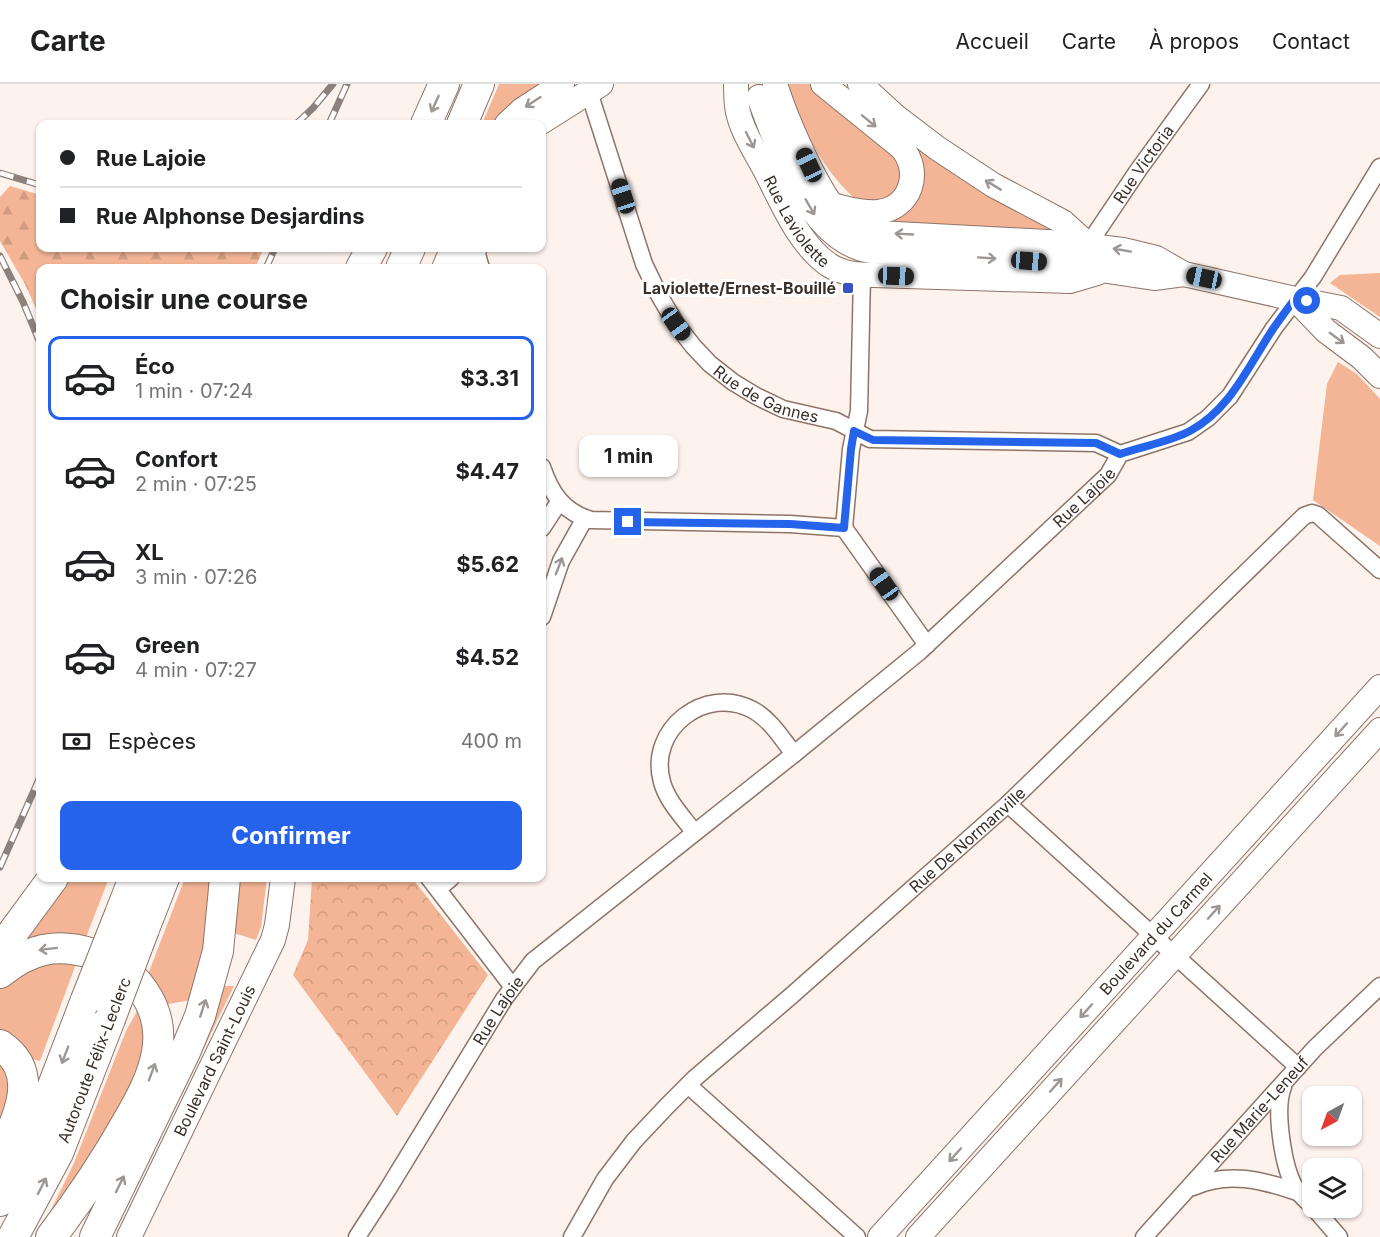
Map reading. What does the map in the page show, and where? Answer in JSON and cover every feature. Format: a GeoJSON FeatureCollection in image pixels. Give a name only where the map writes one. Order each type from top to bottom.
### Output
{"type":"FeatureCollection","features":[{"type":"Feature","properties":{"kind":"highway"},"geometry":{"type":"LineString","coordinates":[[428,120],[444,84]]}},
{"type":"Feature","properties":{"kind":"highway"},"geometry":{"type":"LineString","coordinates":[[464,120],[479,84]]}},
{"type":"Feature","properties":{"kind":"highway"},"geometry":{"type":"LineString","coordinates":[[0,950],[50,882]]}},
{"type":"Feature","properties":{"kind":"highway","name":"Autoroute Félix-Leclerc"},"geometry":{"type":"LineString","coordinates":[[13,1237],[35,1200],[58,1153],[110,1018],[132,922],[134,882]]}},
{"type":"Feature","properties":{"kind":"highway","name":"Autoroute Félix-Leclerc"},"geometry":{"type":"LineString","coordinates":[[0,1201],[34,1135],[86,1000],[132,922],[161,882]]}},
{"type":"Feature","properties":{"kind":"highway"},"geometry":{"type":"LineString","coordinates":[[95,1237],[200,1016],[220,940],[225,882]]}},
{"type":"Feature","properties":{"kind":"highway"},"geometry":{"type":"LineString","coordinates":[[0,973],[25,955],[41,950],[63,948],[90,953],[117,964],[130,974],[149,1000],[158,1027],[158,1046],[154,1067],[137,1104],[92,1180],[51,1237]]}},
{"type":"Feature","properties":{"kind":"highway"},"geometry":{"type":"LineString","coordinates":[[0,1045],[12,1054],[20,1065],[24,1083],[16,1117],[0,1157]]}},
{"type":"Feature","properties":{"kind":"street"},"geometry":{"type":"LineString","coordinates":[[511,120],[522,110],[562,84]]}},
{"type":"Feature","properties":{"kind":"street","name":"Rue Laviolette"},"geometry":{"type":"LineString","coordinates":[[736,84],[737,106],[741,121],[776,191],[802,237],[831,266],[843,272],[862,275],[1070,281],[1105,271]]}},
{"type":"Feature","properties":{"kind":"street"},"geometry":{"type":"LineString","coordinates":[[823,84],[902,148],[911,161],[912,168],[912,182],[906,195],[888,210],[871,213],[831,205]]}},
{"type":"Feature","properties":{"kind":"street","name":"Rue Victoria"},"geometry":{"type":"LineString","coordinates":[[1088,245],[1139,169],[1201,84]]}},
{"type":"Feature","properties":{"kind":"street"},"geometry":{"type":"LineString","coordinates":[[544,120],[595,88]]}},
{"type":"Feature","properties":{"kind":"street","name":"Rue de Gannes"},"geometry":{"type":"LineString","coordinates":[[595,88],[644,264],[659,295],[686,337],[715,368],[756,396],[783,409],[836,421],[873,440],[1096,443],[1120,454]]}},
{"type":"Feature","properties":{"kind":"street"},"geometry":{"type":"LineString","coordinates":[[871,88],[902,122],[948,156],[1001,189],[1063,222],[1088,245]]}},
{"type":"Feature","properties":{"kind":"street","name":"Rue Laviolette"},"geometry":{"type":"LineString","coordinates":[[767,90],[796,138],[831,205],[850,224],[864,230],[878,233],[1088,245],[1123,250],[1156,258],[1184,274],[1341,308],[1380,336]]}},
{"type":"Feature","properties":{"kind":"street","name":"Rue Laviolette"},"geometry":{"type":"LineString","coordinates":[[767,90],[775,139],[811,210],[828,231],[846,243],[871,251],[1048,262],[1154,278],[1184,274]]}},
{"type":"Feature","properties":{"kind":"street","name":"Rue Lajoie"},"geometry":{"type":"LineString","coordinates":[[357,1237],[513,986],[527,968],[544,951],[794,754],[927,645],[1108,475],[1120,454],[1188,432],[1208,418],[1230,396],[1274,328],[1322,263],[1380,167]]}},
{"type":"Feature","properties":{"kind":"street"},"geometry":{"type":"LineString","coordinates":[[453,264],[470,256]]}},
{"type":"Feature","properties":{"kind":"street"},"geometry":{"type":"LineString","coordinates":[[862,275],[859,411],[851,449],[844,528],[927,645]]}},
{"type":"Feature","properties":{"kind":"street"},"geometry":{"type":"LineString","coordinates":[[1295,299],[1326,331],[1362,358],[1380,376]]}},
{"type":"Feature","properties":{"kind":"street"},"geometry":{"type":"LineString","coordinates":[[546,478],[559,502],[570,511],[585,518],[605,522],[790,524],[844,528]]}},
{"type":"Feature","properties":{"kind":"street"},"geometry":{"type":"LineString","coordinates":[[546,522],[559,502]]}},
{"type":"Feature","properties":{"kind":"street","name":"Rue De Normanville"},"geometry":{"type":"LineString","coordinates":[[572,1237],[594,1197],[625,1152],[688,1085],[1008,804],[1307,514],[1318,515],[1380,570]]}},
{"type":"Feature","properties":{"kind":"street"},"geometry":{"type":"LineString","coordinates":[[546,605],[561,561],[585,518]]}},
{"type":"Feature","properties":{"kind":"street","name":"Boulevard du Carmel"},"geometry":{"type":"LineString","coordinates":[[880,1237],[1380,687]]}},
{"type":"Feature","properties":{"kind":"street"},"geometry":{"type":"LineString","coordinates":[[694,832],[671,801],[660,772],[664,741],[683,716],[712,703],[722,702],[743,706],[753,710],[770,723],[794,754]]}},
{"type":"Feature","properties":{"kind":"street","name":"Boulevard du Carmel"},"geometry":{"type":"LineString","coordinates":[[918,1237],[1380,730]]}},
{"type":"Feature","properties":{"kind":"street"},"geometry":{"type":"LineString","coordinates":[[1298,778],[1318,797]]}},
{"type":"Feature","properties":{"kind":"street"},"geometry":{"type":"LineString","coordinates":[[1008,804],[1298,1067]]}},
{"type":"Feature","properties":{"kind":"street","name":"Boulevard Saint-Louis"},"geometry":{"type":"LineString","coordinates":[[129,1237],[273,940],[283,882]]}},
{"type":"Feature","properties":{"kind":"street"},"geometry":{"type":"LineString","coordinates":[[433,883],[513,986]]}},
{"type":"Feature","properties":{"kind":"street","name":"Rue Marie-Leneuf"},"geometry":{"type":"LineString","coordinates":[[1144,1237],[1339,1023],[1380,986]]}},
{"type":"Feature","properties":{"kind":"street"},"geometry":{"type":"LineString","coordinates":[[1286,1081],[1280,1098],[1279,1116],[1289,1174],[1297,1192],[1302,1197]]}},
{"type":"Feature","properties":{"kind":"street"},"geometry":{"type":"LineString","coordinates":[[688,1085],[857,1237]]}},
{"type":"Feature","properties":{"kind":"street"},"geometry":{"type":"LineString","coordinates":[[1013,1091],[1034,1110]]}},
{"type":"Feature","properties":{"kind":"street"},"geometry":{"type":"LineString","coordinates":[[1188,1189],[1210,1180],[1236,1178],[1251,1179],[1297,1192]]}},
{"type":"Feature","properties":{"kind":"street"},"geometry":{"type":"LineString","coordinates":[[1323,1218],[1339,1237]]}},
{"type":"Feature","properties":{"kind":"green space"},"geometry":{"type":"Polygon","coordinates":[[[499,84],[543,84],[501,120],[484,120],[499,84]]]}},
{"type":"Feature","properties":{"kind":"green space"},"geometry":{"type":"Polygon","coordinates":[[[787,84],[810,84],[887,145],[900,158],[903,184],[883,202],[855,199],[822,160],[800,117],[787,84]]]}},
{"type":"Feature","properties":{"kind":"green space"},"geometry":{"type":"Polygon","coordinates":[[[908,139],[1055,228],[1054,234],[883,224],[894,218],[908,139]]]}},
{"type":"Feature","properties":{"kind":"green space"},"geometry":{"type":"Polygon","coordinates":[[[10,186],[36,194],[36,252],[262,252],[257,264],[36,264],[36,309],[25,284],[0,241],[0,197],[10,186]]]}},
{"type":"Feature","properties":{"kind":"green space"},"geometry":{"type":"Polygon","coordinates":[[[1380,273],[1380,317],[1330,283],[1340,275],[1380,273]]]}},
{"type":"Feature","properties":{"kind":"green space"},"geometry":{"type":"Polygon","coordinates":[[[1338,362],[1357,374],[1380,399],[1380,546],[1313,500],[1327,384],[1338,362]]]}},
{"type":"Feature","properties":{"kind":"green space"},"geometry":{"type":"Polygon","coordinates":[[[58,882],[107,882],[85,940],[18,946],[58,882]]]}},
{"type":"Feature","properties":{"kind":"green space"},"geometry":{"type":"Polygon","coordinates":[[[183,882],[215,882],[197,999],[163,1005],[147,977],[183,882]]]}},
{"type":"Feature","properties":{"kind":"green space"},"geometry":{"type":"Polygon","coordinates":[[[233,882],[267,882],[261,927],[256,940],[231,932],[233,882]]]}},
{"type":"Feature","properties":{"kind":"green space"},"geometry":{"type":"Polygon","coordinates":[[[312,882],[415,882],[488,975],[397,1116],[293,975],[308,940],[312,882]]]}},
{"type":"Feature","properties":{"kind":"green space"},"geometry":{"type":"Polygon","coordinates":[[[79,956],[40,1061],[28,1058],[0,1033],[0,982],[17,970],[79,956]]]}},
{"type":"Feature","properties":{"kind":"green space"},"geometry":{"type":"Polygon","coordinates":[[[222,986],[234,986],[112,1237],[106,1237],[222,986]]]}},
{"type":"Feature","properties":{"kind":"green space"},"geometry":{"type":"Polygon","coordinates":[[[142,1002],[146,1067],[55,1214],[50,1212],[74,1163],[126,1031],[142,1002]]]}},
{"type":"Feature","properties":{"kind":"green space"},"geometry":{"type":"Polygon","coordinates":[[[0,1053],[14,1070],[0,1131],[0,1053]]]}},
{"type":"Feature","properties":{"kind":"railway"},"geometry":{"type":"LineString","coordinates":[[300,120],[333,84]]}},
{"type":"Feature","properties":{"kind":"railway"},"geometry":{"type":"LineString","coordinates":[[331,120],[347,84]]}},
{"type":"Feature","properties":{"kind":"railway"},"geometry":{"type":"LineString","coordinates":[[0,173],[36,184]]}},
{"type":"Feature","properties":{"kind":"railway"},"geometry":{"type":"LineString","coordinates":[[268,264],[273,252]]}},
{"type":"Feature","properties":{"kind":"railway"},"geometry":{"type":"LineString","coordinates":[[0,256],[36,333]]}},
{"type":"Feature","properties":{"kind":"railway"},"geometry":{"type":"LineString","coordinates":[[0,867],[36,786]]}},
{"type":"Feature","properties":{"kind":"place","name":"Laviolette/Ernest-Bouillé"},"geometry":{"type":"Point","coordinates":[848,288]}},
{"type":"Feature","properties":{"kind":"route"},"geometry":{"type":"LineString","coordinates":[[628,522],[790,524],[844,528],[854,431],[873,440],[1096,443],[1120,454],[1178,436],[1199,426],[1230,396],[1295,299],[1307,301]]}}]}
